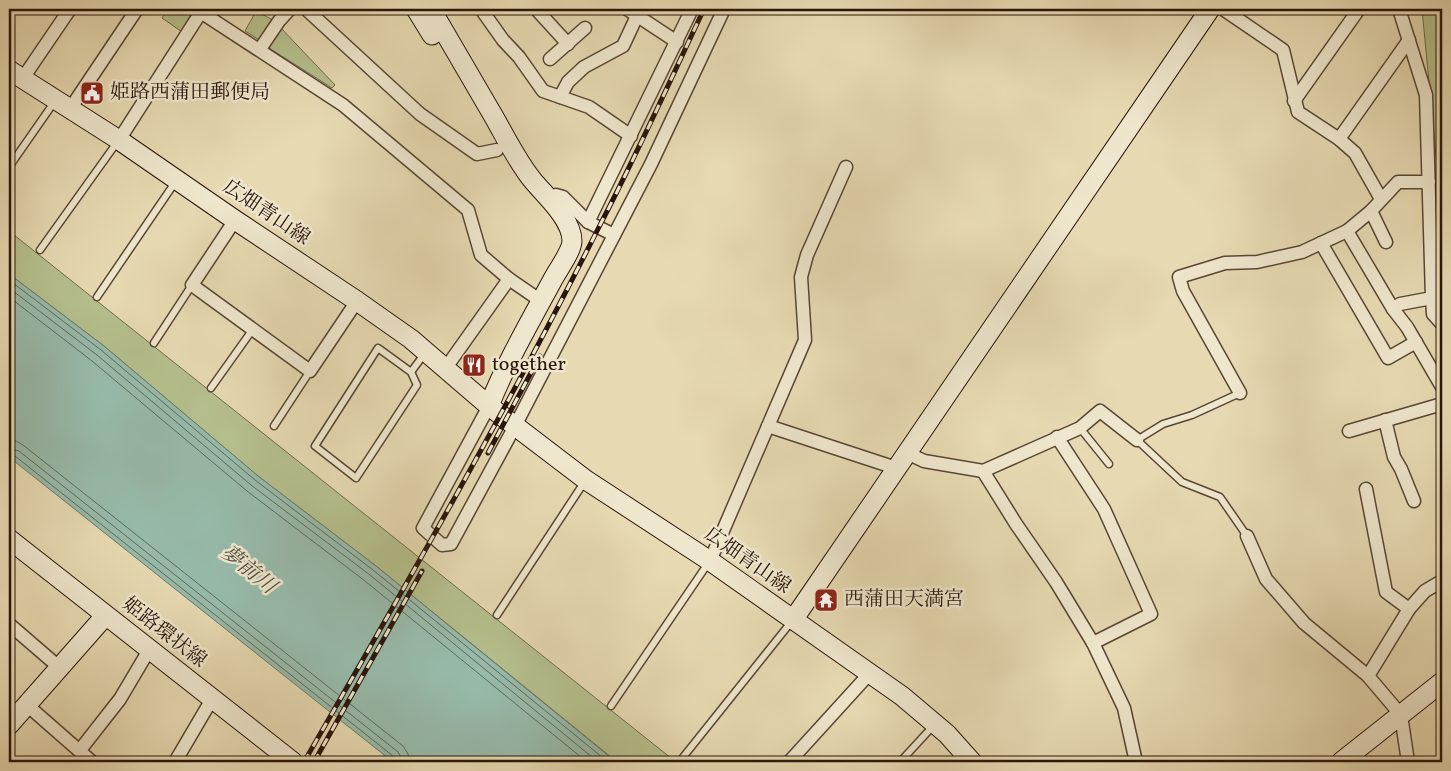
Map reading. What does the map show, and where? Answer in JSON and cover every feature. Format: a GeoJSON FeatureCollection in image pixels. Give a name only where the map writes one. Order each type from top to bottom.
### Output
{"type":"FeatureCollection","features":[{"type":"Feature","properties":{"kind":"main road"},"geometry":{"type":"LineString","coordinates":[[416,9],[497,150],[520,184],[561,232],[564,244],[562,262]]}},
{"type":"Feature","properties":{"kind":"main road"},"geometry":{"type":"LineString","coordinates":[[431,9],[532,179],[561,214],[569,229],[572,242],[569,254],[562,262],[541,301],[496,388],[489,406]]}},
{"type":"Feature","properties":{"kind":"main road"},"geometry":{"type":"LineString","coordinates":[[793,620],[1208,10]]}},
{"type":"Feature","properties":{"kind":"main road","name":"広畑青山線"},"geometry":{"type":"LineString","coordinates":[[16,74],[119,140],[235,220],[357,300],[411,339],[489,406],[586,480],[710,562],[902,696],[947,734],[972,762]]}},
{"type":"Feature","properties":{"kind":"main road","name":"姫路環状線"},"geometry":{"type":"LineString","coordinates":[[9,539],[292,762]]}},
{"type":"Feature","properties":{"kind":"main road"},"geometry":{"type":"LineString","coordinates":[[9,725],[105,616]]}},
{"type":"Feature","properties":{"kind":"main road"},"geometry":{"type":"LineString","coordinates":[[1342,762],[1442,682]]}},
{"type":"Feature","properties":{"kind":"street"},"geometry":{"type":"LineString","coordinates":[[16,74],[70,9]]}},
{"type":"Feature","properties":{"kind":"street"},"geometry":{"type":"LineString","coordinates":[[63,104],[137,9]]}},
{"type":"Feature","properties":{"kind":"street"},"geometry":{"type":"LineString","coordinates":[[260,49],[279,21],[290,9]]}},
{"type":"Feature","properties":{"kind":"street"},"geometry":{"type":"LineString","coordinates":[[306,9],[420,114],[477,154],[497,150]]}},
{"type":"Feature","properties":{"kind":"street"},"geometry":{"type":"LineString","coordinates":[[536,9],[568,44]]}},
{"type":"Feature","properties":{"kind":"street"},"geometry":{"type":"LineString","coordinates":[[588,222],[692,9]]}},
{"type":"Feature","properties":{"kind":"street"},"geometry":{"type":"LineString","coordinates":[[489,406],[423,528],[442,545],[451,544],[515,426],[651,164],[724,9]]}},
{"type":"Feature","properties":{"kind":"street"},"geometry":{"type":"LineString","coordinates":[[1294,101],[1359,9]]}},
{"type":"Feature","properties":{"kind":"street"},"geometry":{"type":"LineString","coordinates":[[1399,9],[1426,95],[1433,314],[1442,324]]}},
{"type":"Feature","properties":{"kind":"street"},"geometry":{"type":"LineString","coordinates":[[119,140],[199,10],[344,105],[468,210],[481,254],[509,279],[541,301]]}},
{"type":"Feature","properties":{"kind":"street"},"geometry":{"type":"LineString","coordinates":[[1208,10],[1283,50],[1298,112],[1339,139],[1356,153],[1381,199]]}},
{"type":"Feature","properties":{"kind":"street"},"geometry":{"type":"LineString","coordinates":[[486,11],[503,40],[519,57],[543,92],[589,107],[631,136]]}},
{"type":"Feature","properties":{"kind":"street"},"geometry":{"type":"LineString","coordinates":[[560,97],[568,82],[584,67],[623,46],[632,12],[677,42]]}},
{"type":"Feature","properties":{"kind":"street"},"geometry":{"type":"LineString","coordinates":[[550,59],[586,28]]}},
{"type":"Feature","properties":{"kind":"street"},"geometry":{"type":"LineString","coordinates":[[1339,139],[1409,40]]}},
{"type":"Feature","properties":{"kind":"street"},"geometry":{"type":"LineString","coordinates":[[710,562],[805,340],[801,277],[808,255],[846,167]]}},
{"type":"Feature","properties":{"kind":"street"},"geometry":{"type":"LineString","coordinates":[[1240,394],[1183,291],[1179,277],[1225,263],[1257,262],[1302,252],[1347,231],[1371,211],[1398,182],[1429,182]]}},
{"type":"Feature","properties":{"kind":"street"},"geometry":{"type":"LineString","coordinates":[[550,200],[556,195],[563,197],[588,222],[614,235]]}},
{"type":"Feature","properties":{"kind":"street"},"geometry":{"type":"LineString","coordinates":[[1371,211],[1386,242]]}},
{"type":"Feature","properties":{"kind":"street"},"geometry":{"type":"LineString","coordinates":[[235,220],[192,285],[310,371],[357,300]]}},
{"type":"Feature","properties":{"kind":"street"},"geometry":{"type":"LineString","coordinates":[[1347,231],[1442,387]]}},
{"type":"Feature","properties":{"kind":"street"},"geometry":{"type":"LineString","coordinates":[[1321,243],[1388,358],[1416,342]]}},
{"type":"Feature","properties":{"kind":"street"},"geometry":{"type":"LineString","coordinates":[[445,369],[509,279]]}},
{"type":"Feature","properties":{"kind":"street"},"geometry":{"type":"LineString","coordinates":[[1394,309],[1400,304],[1432,298]]}},
{"type":"Feature","properties":{"kind":"street"},"geometry":{"type":"LineString","coordinates":[[1349,431],[1442,404]]}},
{"type":"Feature","properties":{"kind":"street"},"geometry":{"type":"LineString","coordinates":[[768,426],[901,460],[924,461],[983,471],[1080,428],[1100,411],[1137,440]]}},
{"type":"Feature","properties":{"kind":"street"},"geometry":{"type":"LineString","coordinates":[[1385,420],[1394,457],[1414,501]]}},
{"type":"Feature","properties":{"kind":"street"},"geometry":{"type":"LineString","coordinates":[[1057,437],[1104,509],[1151,614],[1092,642]]}},
{"type":"Feature","properties":{"kind":"street"},"geometry":{"type":"LineString","coordinates":[[983,471],[1016,524],[1056,582],[1092,642],[1124,708],[1136,762]]}},
{"type":"Feature","properties":{"kind":"street"},"geometry":{"type":"LineString","coordinates":[[1366,490],[1386,592],[1409,609]]}},
{"type":"Feature","properties":{"kind":"street"},"geometry":{"type":"LineString","coordinates":[[1247,536],[1266,579],[1304,623],[1368,676],[1401,714],[1408,762]]}},
{"type":"Feature","properties":{"kind":"street"},"geometry":{"type":"LineString","coordinates":[[1368,676],[1409,609],[1425,591],[1442,581]]}},
{"type":"Feature","properties":{"kind":"street"},"geometry":{"type":"LineString","coordinates":[[9,624],[60,668]]}},
{"type":"Feature","properties":{"kind":"street"},"geometry":{"type":"LineString","coordinates":[[80,750],[120,699],[149,650]]}},
{"type":"Feature","properties":{"kind":"street"},"geometry":{"type":"LineString","coordinates":[[789,762],[870,673]]}},
{"type":"Feature","properties":{"kind":"street"},"geometry":{"type":"LineString","coordinates":[[175,762],[212,699]]}},
{"type":"Feature","properties":{"kind":"street"},"geometry":{"type":"LineString","coordinates":[[27,705],[92,762]]}},
{"type":"Feature","properties":{"kind":"lane"},"geometry":{"type":"LineString","coordinates":[[9,167],[63,104]]}},
{"type":"Feature","properties":{"kind":"lane"},"geometry":{"type":"LineString","coordinates":[[40,250],[119,140]]}},
{"type":"Feature","properties":{"kind":"lane"},"geometry":{"type":"LineString","coordinates":[[96,297],[177,180]]}},
{"type":"Feature","properties":{"kind":"lane"},"geometry":{"type":"LineString","coordinates":[[154,343],[192,285]]}},
{"type":"Feature","properties":{"kind":"lane"},"geometry":{"type":"LineString","coordinates":[[211,388],[252,329]]}},
{"type":"Feature","properties":{"kind":"lane"},"geometry":{"type":"LineString","coordinates":[[378,348],[411,372],[417,385],[356,478],[315,446],[378,348]]}},
{"type":"Feature","properties":{"kind":"lane"},"geometry":{"type":"LineString","coordinates":[[411,372],[426,352]]}},
{"type":"Feature","properties":{"kind":"lane"},"geometry":{"type":"LineString","coordinates":[[274,426],[310,371]]}},
{"type":"Feature","properties":{"kind":"lane"},"geometry":{"type":"LineString","coordinates":[[1240,394],[1192,415],[1163,424],[1137,440],[1182,482],[1220,497],[1247,536]]}},
{"type":"Feature","properties":{"kind":"lane"},"geometry":{"type":"LineString","coordinates":[[1080,428],[1108,464]]}},
{"type":"Feature","properties":{"kind":"lane"},"geometry":{"type":"LineString","coordinates":[[497,616],[586,480]]}},
{"type":"Feature","properties":{"kind":"lane"},"geometry":{"type":"LineString","coordinates":[[611,706],[710,562]]}},
{"type":"Feature","properties":{"kind":"lane"},"geometry":{"type":"LineString","coordinates":[[680,761],[793,620]]}},
{"type":"Feature","properties":{"kind":"lane"},"geometry":{"type":"LineString","coordinates":[[900,762],[935,724]]}},
{"type":"Feature","properties":{"kind":"green space"},"geometry":{"type":"Polygon","coordinates":[[[168,9],[182,9],[190,14],[191,18],[182,32],[162,18],[168,9]]]}},
{"type":"Feature","properties":{"kind":"green space"},"geometry":{"type":"Polygon","coordinates":[[[1422,9],[1442,9],[1442,181],[1438,176],[1422,9]]]}},
{"type":"Feature","properties":{"kind":"green space"},"geometry":{"type":"Polygon","coordinates":[[[256,11],[273,20],[261,41],[245,31],[256,11]]]}},
{"type":"Feature","properties":{"kind":"green space"},"geometry":{"type":"Polygon","coordinates":[[[279,26],[335,85],[332,88],[266,46],[279,26]]]}},
{"type":"Feature","properties":{"kind":"green space"},"geometry":{"type":"Polygon","coordinates":[[[9,231],[676,762],[617,762],[376,566],[258,476],[104,346],[9,274],[9,231]]]}},
{"type":"Feature","properties":{"kind":"water","name":"夢前川"},"geometry":{"type":"Polygon","coordinates":[[[9,274],[104,346],[258,476],[376,566],[616,762],[393,762],[9,457],[9,274]]]}},
{"type":"Feature","properties":{"kind":"railway"},"geometry":{"type":"LineString","coordinates":[[304,762],[493,429],[627,171],[704,9]]}},
{"type":"Feature","properties":{"kind":"railway"},"geometry":{"type":"LineString","coordinates":[[488,453],[540,356]]}},
{"type":"Feature","properties":{"kind":"railway"},"geometry":{"type":"LineString","coordinates":[[314,762],[422,571]]}},
{"type":"Feature","properties":{"kind":"place","name":"姫路西蒲田郵便局"},"geometry":{"type":"Point","coordinates":[92,93]}},
{"type":"Feature","properties":{"kind":"place","name":"together"},"geometry":{"type":"Point","coordinates":[474,365]}},
{"type":"Feature","properties":{"kind":"place","name":"西蒲田天満宮"},"geometry":{"type":"Point","coordinates":[826,600]}}]}
